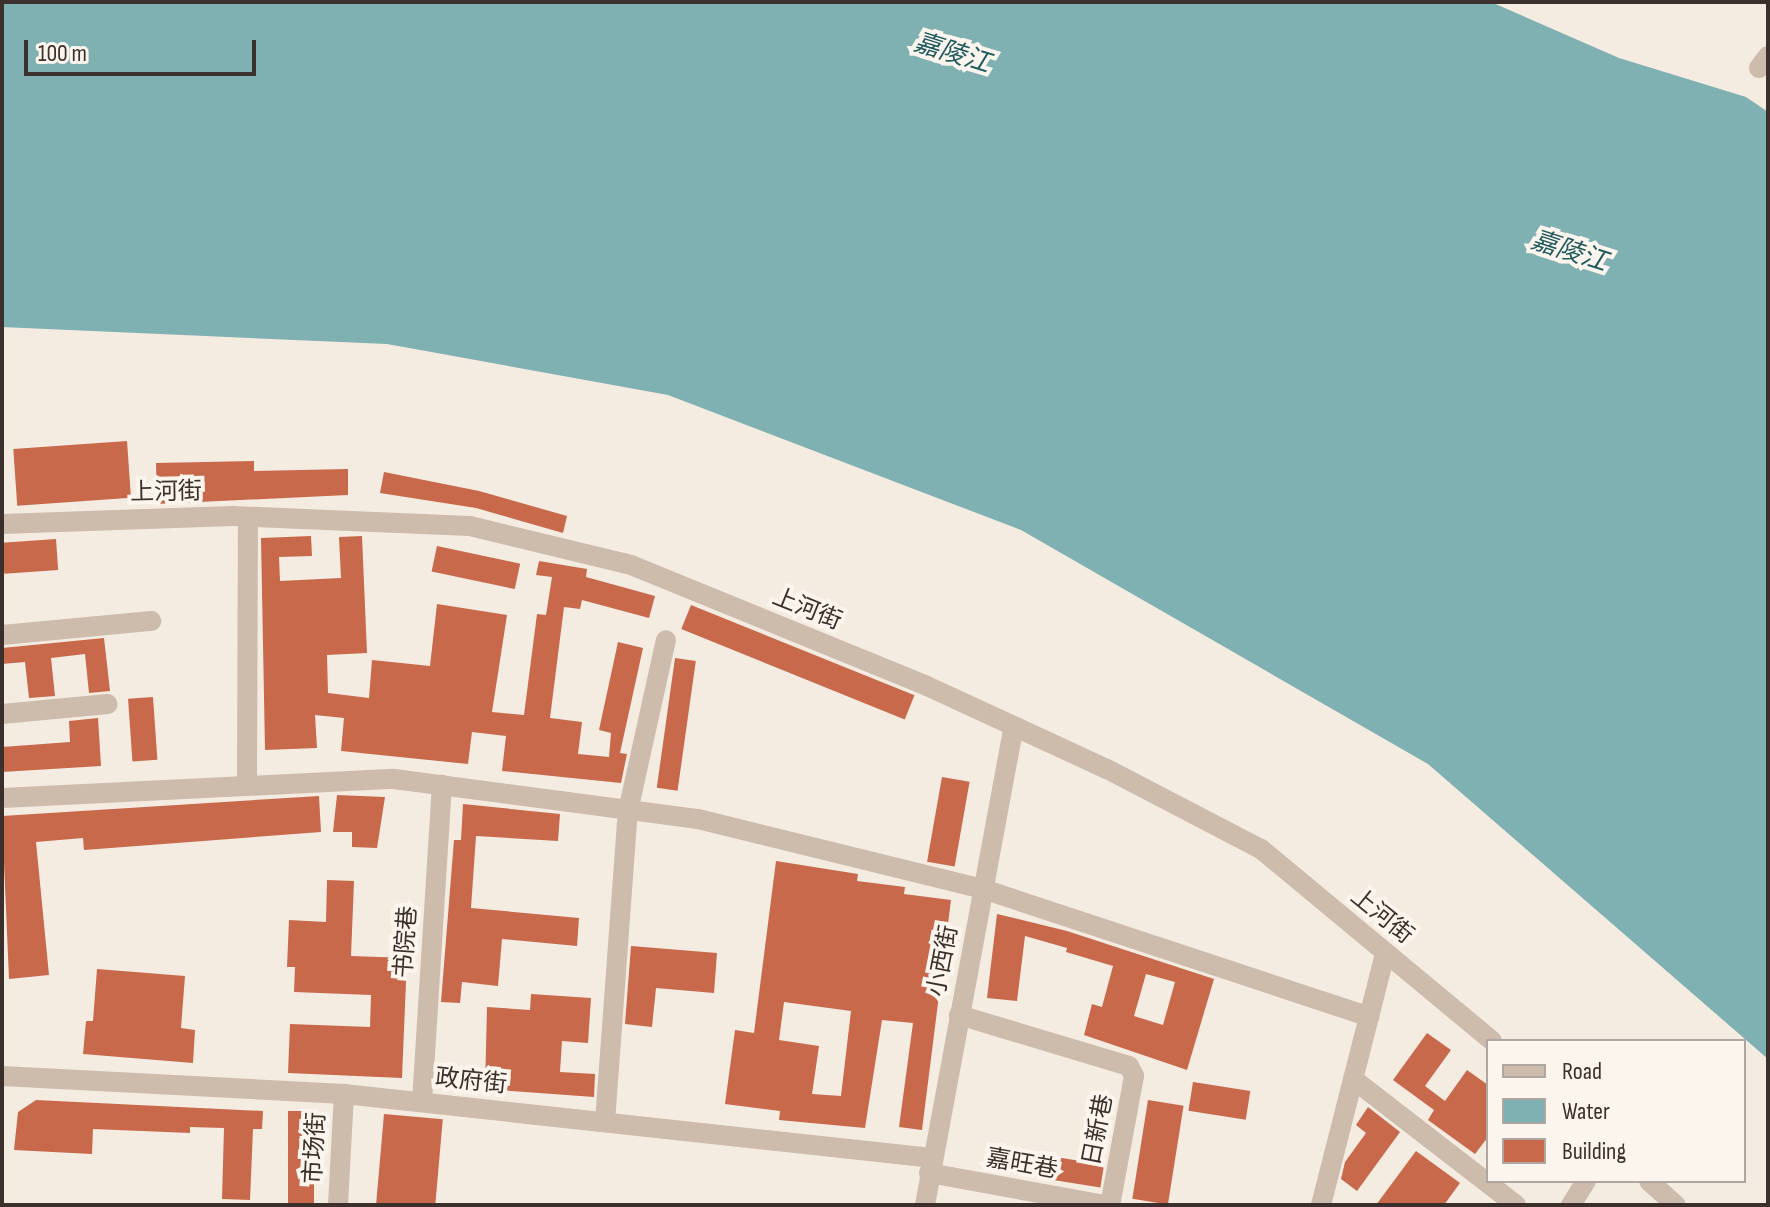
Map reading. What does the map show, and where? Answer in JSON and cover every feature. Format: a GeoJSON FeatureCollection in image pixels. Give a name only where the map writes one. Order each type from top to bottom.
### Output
{"type":"FeatureCollection","features":[{"type":"Feature","properties":{"kind":"street","name":"上河街"},"geometry":{"type":"LineString","coordinates":[[2,524],[248,517],[470,526],[631,565],[1014,726],[1261,849],[1490,1039]]}},
{"type":"Feature","properties":{"kind":"street"},"geometry":{"type":"LineString","coordinates":[[247,783],[248,517]]}},
{"type":"Feature","properties":{"kind":"street"},"geometry":{"type":"LineString","coordinates":[[2,635],[151,621]]}},
{"type":"Feature","properties":{"kind":"street"},"geometry":{"type":"LineString","coordinates":[[605,1122],[628,811],[666,640]]}},
{"type":"Feature","properties":{"kind":"street"},"geometry":{"type":"LineString","coordinates":[[2,714],[108,704]]}},
{"type":"Feature","properties":{"kind":"street","name":"小西街"},"geometry":{"type":"LineString","coordinates":[[925,1205],[1014,726]]}},
{"type":"Feature","properties":{"kind":"street"},"geometry":{"type":"LineString","coordinates":[[2,798],[247,783],[394,779],[698,819],[983,889],[1369,1017]]}},
{"type":"Feature","properties":{"kind":"street","name":"书院巷"},"geometry":{"type":"LineString","coordinates":[[422,1102],[442,785]]}},
{"type":"Feature","properties":{"kind":"street"},"geometry":{"type":"LineString","coordinates":[[1321,1205],[1385,953]]}},
{"type":"Feature","properties":{"kind":"street","name":"日新巷"},"geometry":{"type":"LineString","coordinates":[[959,1015],[1129,1066],[1134,1076],[1107,1205]]}},
{"type":"Feature","properties":{"kind":"street","name":"政府街"},"geometry":{"type":"LineString","coordinates":[[2,1076],[344,1094],[605,1122],[931,1166]]}},
{"type":"Feature","properties":{"kind":"street"},"geometry":{"type":"LineString","coordinates":[[1353,1079],[1486,1182]]}},
{"type":"Feature","properties":{"kind":"street","name":"市场街"},"geometry":{"type":"LineString","coordinates":[[338,1205],[344,1094]]}},
{"type":"Feature","properties":{"kind":"street","name":"嘉旺巷"},"geometry":{"type":"LineString","coordinates":[[931,1166],[1107,1205]]}},
{"type":"Feature","properties":{"kind":"street"},"geometry":{"type":"LineString","coordinates":[[1488,1183],[1516,1205]]}},
{"type":"Feature","properties":{"kind":"street"},"geometry":{"type":"LineString","coordinates":[[1571,1205],[1585,1183]]}},
{"type":"Feature","properties":{"kind":"street"},"geometry":{"type":"LineString","coordinates":[[1651,1183],[1676,1205]]}},
{"type":"Feature","properties":{"kind":"water","name":"嘉陵江"},"geometry":{"type":"Polygon","coordinates":[[[2,2],[1491,2],[1619,58],[1746,97],[1768,112],[1768,1059],[1428,764],[1021,530],[668,395],[387,344],[2,327],[2,2]]]}},
{"type":"Feature","properties":{"kind":"building"},"geometry":{"type":"Polygon","coordinates":[[[127,441],[131,498],[17,506],[13,449],[127,441]]]}},
{"type":"Feature","properties":{"kind":"building"},"geometry":{"type":"Polygon","coordinates":[[[254,461],[254,471],[348,469],[348,495],[157,504],[156,463],[254,461]]]}},
{"type":"Feature","properties":{"kind":"building"},"geometry":{"type":"Polygon","coordinates":[[[384,472],[479,491],[567,516],[563,533],[476,508],[380,493],[384,472]]]}},
{"type":"Feature","properties":{"kind":"building"},"geometry":{"type":"Polygon","coordinates":[[[311,536],[312,556],[279,557],[280,581],[341,578],[339,537],[362,536],[367,653],[327,655],[328,693],[369,698],[372,660],[430,666],[437,604],[507,615],[492,712],[524,715],[537,614],[546,615],[552,577],[536,575],[539,561],[587,569],[586,577],[655,596],[649,618],[582,600],[580,609],[564,607],[550,718],[582,722],[578,754],[609,757],[611,733],[599,730],[618,642],[643,648],[620,753],[627,754],[621,783],[502,771],[506,736],[472,732],[468,764],[341,751],[344,718],[315,715],[317,748],[265,750],[261,538],[311,536]]]}},
{"type":"Feature","properties":{"kind":"building"},"geometry":{"type":"Polygon","coordinates":[[[56,539],[58,570],[4,574],[2,543],[56,539]]]}},
{"type":"Feature","properties":{"kind":"building"},"geometry":{"type":"Polygon","coordinates":[[[437,546],[520,564],[515,589],[432,571],[437,546]]]}},
{"type":"Feature","properties":{"kind":"building"},"geometry":{"type":"Polygon","coordinates":[[[691,605],[914,695],[905,719],[681,629],[691,605]]]}},
{"type":"Feature","properties":{"kind":"building"},"geometry":{"type":"Polygon","coordinates":[[[104,638],[110,691],[89,693],[85,654],[51,658],[55,696],[29,698],[25,662],[2,664],[2,648],[104,638]]]}},
{"type":"Feature","properties":{"kind":"building"},"geometry":{"type":"Polygon","coordinates":[[[675,658],[696,661],[678,791],[657,788],[675,658]]]}},
{"type":"Feature","properties":{"kind":"building"},"geometry":{"type":"Polygon","coordinates":[[[153,697],[157,760],[132,762],[128,699],[153,697]]]}},
{"type":"Feature","properties":{"kind":"building"},"geometry":{"type":"Polygon","coordinates":[[[98,718],[101,766],[2,772],[2,747],[70,742],[69,721],[98,718]]]}},
{"type":"Feature","properties":{"kind":"building"},"geometry":{"type":"Polygon","coordinates":[[[942,777],[970,782],[955,867],[927,862],[942,777]]]}},
{"type":"Feature","properties":{"kind":"building"},"geometry":{"type":"Polygon","coordinates":[[[337,795],[385,797],[377,848],[352,847],[352,832],[333,832],[337,795]]]}},
{"type":"Feature","properties":{"kind":"building"},"geometry":{"type":"Polygon","coordinates":[[[319,796],[321,832],[84,850],[83,838],[36,842],[49,975],[9,979],[2,816],[319,796]]]}},
{"type":"Feature","properties":{"kind":"building"},"geometry":{"type":"Polygon","coordinates":[[[463,804],[560,814],[558,841],[476,836],[471,908],[579,918],[577,946],[502,939],[498,986],[462,982],[460,1003],[441,1002],[454,840],[461,840],[463,804]]]}},
{"type":"Feature","properties":{"kind":"building"},"geometry":{"type":"Polygon","coordinates":[[[776,861],[858,874],[857,881],[905,887],[904,894],[951,900],[922,1130],[899,1127],[913,1023],[882,1020],[865,1128],[779,1120],[780,1111],[725,1104],[735,1030],[754,1033],[776,861]],[[784,1002],[779,1040],[819,1046],[812,1094],[841,1096],[851,1011],[784,1002]]]}},
{"type":"Feature","properties":{"kind":"building"},"geometry":{"type":"Polygon","coordinates":[[[327,880],[354,881],[351,956],[407,958],[402,1078],[288,1073],[290,1024],[370,1027],[371,995],[294,992],[295,967],[287,967],[289,920],[326,922],[327,880]]]}},
{"type":"Feature","properties":{"kind":"building"},"geometry":{"type":"Polygon","coordinates":[[[997,914],[1067,931],[1214,979],[1187,1070],[1084,1035],[1092,1004],[1102,1007],[1113,966],[1066,952],[1067,948],[1025,936],[1017,1001],[987,998],[997,914]],[[1146,974],[1134,1016],[1163,1025],[1175,982],[1146,974]]]}},
{"type":"Feature","properties":{"kind":"building"},"geometry":{"type":"Polygon","coordinates":[[[631,946],[717,953],[714,993],[656,988],[652,1027],[625,1024],[631,946]]]}},
{"type":"Feature","properties":{"kind":"building"},"geometry":{"type":"Polygon","coordinates":[[[97,969],[185,976],[181,1028],[195,1030],[193,1063],[83,1054],[86,1021],[93,1021],[97,969]]]}},
{"type":"Feature","properties":{"kind":"building"},"geometry":{"type":"Polygon","coordinates":[[[531,994],[591,998],[588,1043],[562,1041],[560,1072],[595,1074],[594,1097],[485,1089],[487,1007],[530,1010],[531,994]]]}},
{"type":"Feature","properties":{"kind":"building"},"geometry":{"type":"Polygon","coordinates":[[[1427,1033],[1451,1050],[1425,1086],[1445,1101],[1467,1070],[1486,1084],[1486,1140],[1475,1154],[1428,1120],[1434,1110],[1393,1080],[1427,1033]]]}},
{"type":"Feature","properties":{"kind":"building"},"geometry":{"type":"Polygon","coordinates":[[[1193,1082],[1250,1091],[1246,1120],[1188,1111],[1193,1082]]]}},
{"type":"Feature","properties":{"kind":"building"},"geometry":{"type":"Polygon","coordinates":[[[36,1100],[263,1111],[262,1129],[253,1129],[250,1200],[222,1199],[224,1128],[190,1127],[190,1133],[93,1129],[92,1154],[14,1150],[18,1112],[36,1100]]]}},
{"type":"Feature","properties":{"kind":"building"},"geometry":{"type":"Polygon","coordinates":[[[1148,1100],[1184,1106],[1168,1204],[1132,1199],[1148,1100]]]}},
{"type":"Feature","properties":{"kind":"building"},"geometry":{"type":"Polygon","coordinates":[[[1368,1107],[1400,1132],[1357,1191],[1341,1179],[1345,1162],[1366,1133],[1356,1125],[1368,1107]]]}},
{"type":"Feature","properties":{"kind":"building"},"geometry":{"type":"Polygon","coordinates":[[[288,1111],[314,1111],[314,1205],[288,1205],[288,1111]]]}},
{"type":"Feature","properties":{"kind":"building"},"geometry":{"type":"Polygon","coordinates":[[[384,1114],[443,1119],[435,1205],[376,1205],[384,1114]]]}},
{"type":"Feature","properties":{"kind":"building"},"geometry":{"type":"Polygon","coordinates":[[[1416,1151],[1460,1183],[1444,1205],[1376,1205],[1416,1151]]]}},
{"type":"Feature","properties":{"kind":"building"},"geometry":{"type":"Polygon","coordinates":[[[1024,1152],[1104,1165],[1100,1187],[1020,1175],[1024,1152]]]}}]}
